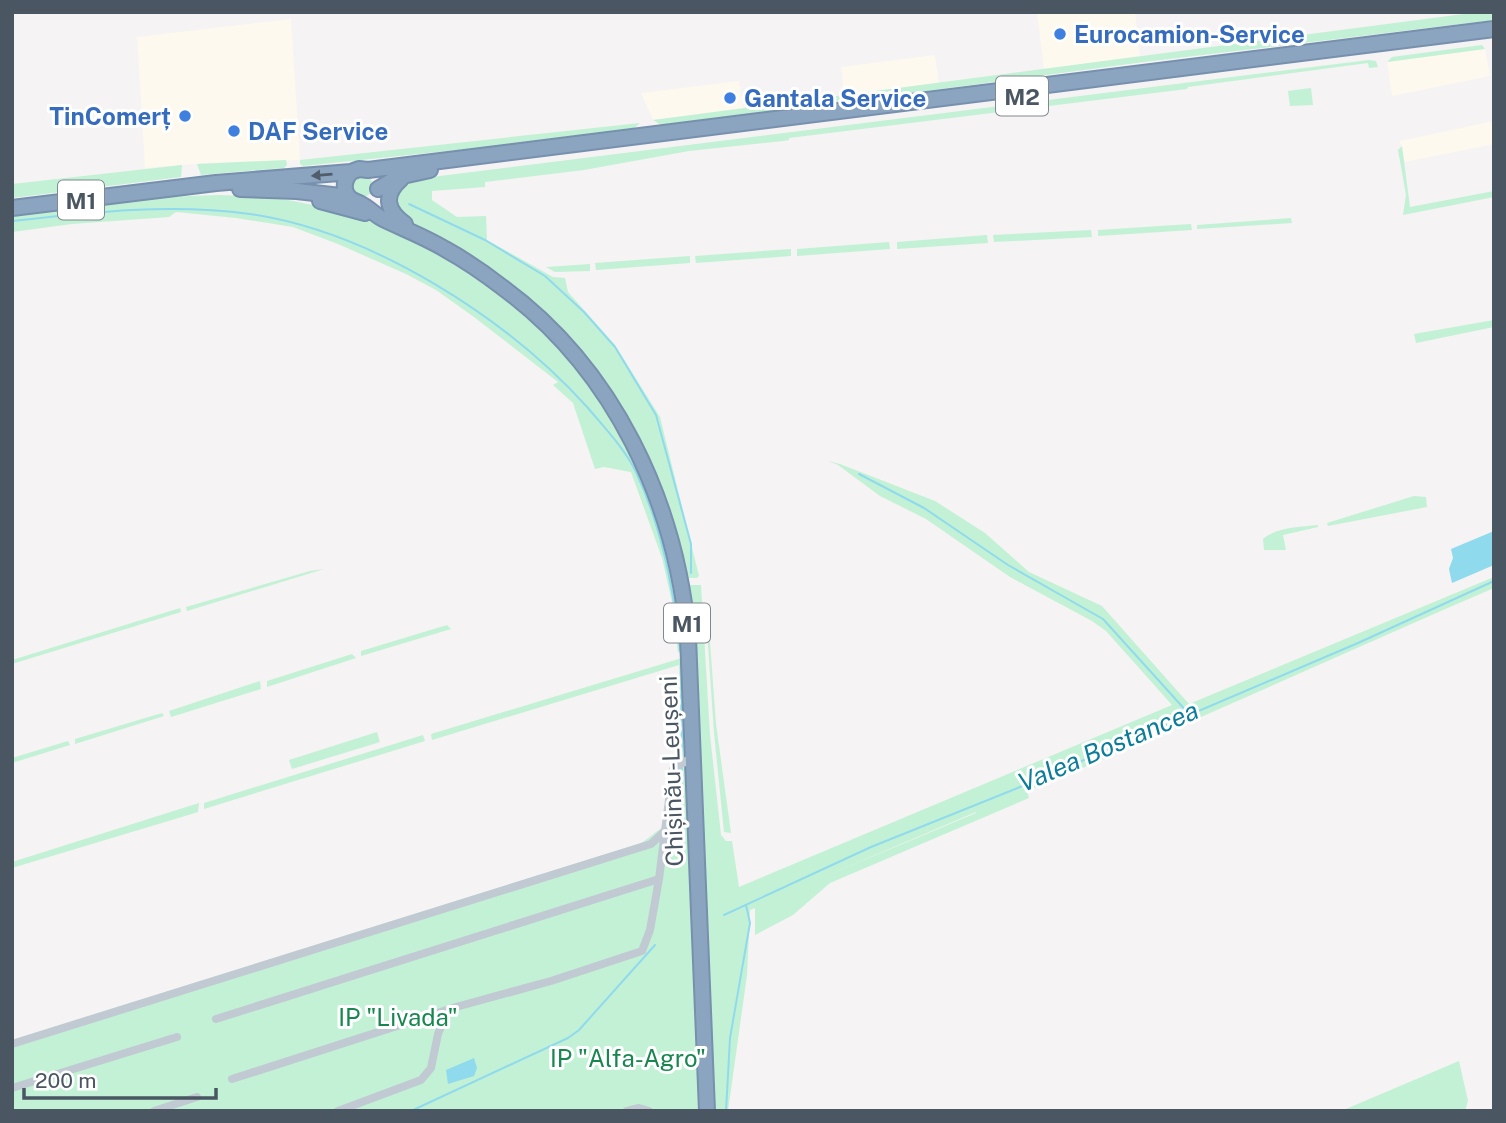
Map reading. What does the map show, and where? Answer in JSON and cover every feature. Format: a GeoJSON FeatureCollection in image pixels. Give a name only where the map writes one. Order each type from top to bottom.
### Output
{"type":"FeatureCollection","features":[{"type":"Feature","properties":{"kind":"highway","name":"M2"},"geometry":{"type":"LineString","coordinates":[[368,170],[1494,29]]}},
{"type":"Feature","properties":{"kind":"highway","name":"M2"},"geometry":{"type":"LineString","coordinates":[[377,192],[398,177],[416,172],[1494,37]]}},
{"type":"Feature","properties":{"kind":"highway","name":"M1"},"geometry":{"type":"LineString","coordinates":[[12,208],[359,169],[368,170],[376,177],[377,192],[385,214],[396,224]]}},
{"type":"Feature","properties":{"kind":"highway"},"geometry":{"type":"LineString","coordinates":[[351,172],[344,187],[354,200],[372,200],[377,192]]}},
{"type":"Feature","properties":{"kind":"highway"},"geometry":{"type":"LineString","coordinates":[[416,172],[402,178],[389,191],[388,206],[396,218],[423,237]]}},
{"type":"Feature","properties":{"kind":"highway","name":"M1"},"geometry":{"type":"LineString","coordinates":[[189,187],[297,191],[354,200],[380,218]]}},
{"type":"Feature","properties":{"kind":"highway","name":"M1"},"geometry":{"type":"LineString","coordinates":[[274,191],[380,218],[423,237]]}},
{"type":"Feature","properties":{"kind":"highway","name":"Chișinău-Leușeni"},"geometry":{"type":"LineString","coordinates":[[423,237],[465,260],[505,289],[556,334],[592,376],[633,441],[666,524],[682,590],[689,653],[706,1111]]}},
{"type":"Feature","properties":{"kind":"street"},"geometry":{"type":"LineString","coordinates":[[232,1079],[642,951],[650,930],[659,879],[673,769],[693,757]]}},
{"type":"Feature","properties":{"kind":"street"},"geometry":{"type":"LineString","coordinates":[[12,1044],[616,856],[652,844],[665,831]]}},
{"type":"Feature","properties":{"kind":"street"},"geometry":{"type":"LineString","coordinates":[[216,1019],[659,879]]}},
{"type":"Feature","properties":{"kind":"street"},"geometry":{"type":"LineString","coordinates":[[338,1111],[421,1080],[431,1068],[438,1034],[448,1010]]}},
{"type":"Feature","properties":{"kind":"street"},"geometry":{"type":"LineString","coordinates":[[12,1088],[177,1037]]}},
{"type":"Feature","properties":{"kind":"street"},"geometry":{"type":"LineString","coordinates":[[154,1111],[197,1097]]}},
{"type":"Feature","properties":{"kind":"street"},"geometry":{"type":"LineString","coordinates":[[628,1111],[639,1108],[649,1111]]}},
{"type":"Feature","properties":{"kind":"shaded area","name":"Eurocamion-Service"},"geometry":{"type":"Polygon","coordinates":[[[1037,12],[1135,12],[1140,56],[1044,69],[1037,12]]]}},
{"type":"Feature","properties":{"kind":"shaded area"},"geometry":{"type":"Polygon","coordinates":[[[291,19],[300,160],[145,168],[137,37],[291,19]]]}},
{"type":"Feature","properties":{"kind":"shaded area"},"geometry":{"type":"Polygon","coordinates":[[[1485,49],[1490,76],[1392,96],[1387,62],[1485,49]]]}},
{"type":"Feature","properties":{"kind":"shaded area"},"geometry":{"type":"Polygon","coordinates":[[[935,55],[939,84],[844,96],[841,67],[935,55]]]}},
{"type":"Feature","properties":{"kind":"shaded area"},"geometry":{"type":"Polygon","coordinates":[[[739,81],[743,108],[653,120],[641,93],[739,81]]]}},
{"type":"Feature","properties":{"kind":"shaded area"},"geometry":{"type":"Polygon","coordinates":[[[1494,121],[1494,144],[1405,162],[1400,141],[1494,121]]]}},
{"type":"Feature","properties":{"kind":"green space"},"geometry":{"type":"Polygon","coordinates":[[[1494,12],[1494,20],[1144,62],[663,126],[653,120],[1494,12]]]}},
{"type":"Feature","properties":{"kind":"green space"},"geometry":{"type":"Polygon","coordinates":[[[1482,45],[1485,49],[1387,62],[1392,57],[1482,45]]]}},
{"type":"Feature","properties":{"kind":"green space"},"geometry":{"type":"Polygon","coordinates":[[[1376,61],[1378,67],[1369,68],[1368,63],[1187,89],[689,151],[584,170],[485,182],[485,187],[432,191],[432,200],[457,217],[486,216],[487,240],[553,277],[565,278],[568,292],[615,345],[660,417],[699,576],[697,578],[686,578],[620,408],[479,264],[440,238],[401,217],[393,207],[394,192],[406,182],[424,178],[1376,61]]]}},
{"type":"Feature","properties":{"kind":"green space"},"geometry":{"type":"Polygon","coordinates":[[[1311,88],[1313,105],[1290,106],[1288,91],[1311,88]]]}},
{"type":"Feature","properties":{"kind":"green space"},"geometry":{"type":"Polygon","coordinates":[[[640,123],[630,132],[303,166],[300,164],[300,160],[640,123]]]}},
{"type":"Feature","properties":{"kind":"green space"},"geometry":{"type":"Polygon","coordinates":[[[1402,146],[1410,207],[1494,191],[1494,197],[1403,215],[1406,195],[1398,150],[1402,146]]]}},
{"type":"Feature","properties":{"kind":"green space"},"geometry":{"type":"Polygon","coordinates":[[[286,160],[287,165],[284,168],[201,175],[197,164],[286,160]]]}},
{"type":"Feature","properties":{"kind":"green space"},"geometry":{"type":"Polygon","coordinates":[[[182,165],[181,177],[12,198],[12,184],[182,165]]]}},
{"type":"Feature","properties":{"kind":"green space"},"geometry":{"type":"Polygon","coordinates":[[[362,175],[370,178],[373,186],[370,194],[362,197],[354,194],[351,186],[354,178],[362,175]]]}},
{"type":"Feature","properties":{"kind":"green space"},"geometry":{"type":"Polygon","coordinates":[[[219,195],[293,201],[342,212],[390,229],[436,251],[479,277],[519,308],[555,343],[587,382],[636,461],[661,531],[676,602],[682,651],[678,653],[672,602],[662,558],[631,472],[604,467],[595,469],[573,403],[553,385],[558,382],[436,290],[338,244],[293,227],[236,218],[176,212],[169,217],[72,224],[12,232],[12,216],[163,197],[219,195]]]}},
{"type":"Feature","properties":{"kind":"green space"},"geometry":{"type":"Polygon","coordinates":[[[1291,218],[1292,223],[1197,229],[1197,225],[1291,218]]]}},
{"type":"Feature","properties":{"kind":"green space"},"geometry":{"type":"Polygon","coordinates":[[[1191,224],[1192,230],[1098,236],[1098,230],[1191,224]]]}},
{"type":"Feature","properties":{"kind":"green space"},"geometry":{"type":"Polygon","coordinates":[[[1091,230],[1092,237],[994,242],[993,235],[1091,230]]]}},
{"type":"Feature","properties":{"kind":"green space"},"geometry":{"type":"Polygon","coordinates":[[[987,235],[988,243],[897,249],[897,242],[987,235]]]}},
{"type":"Feature","properties":{"kind":"green space"},"geometry":{"type":"Polygon","coordinates":[[[889,242],[890,249],[797,256],[797,249],[889,242]]]}},
{"type":"Feature","properties":{"kind":"green space"},"geometry":{"type":"Polygon","coordinates":[[[791,249],[791,256],[696,263],[695,256],[791,249]]]}},
{"type":"Feature","properties":{"kind":"green space"},"geometry":{"type":"Polygon","coordinates":[[[690,256],[690,263],[596,270],[595,263],[690,256]]]}},
{"type":"Feature","properties":{"kind":"green space"},"geometry":{"type":"Polygon","coordinates":[[[590,264],[590,271],[555,272],[546,267],[590,264]]]}},
{"type":"Feature","properties":{"kind":"green space"},"geometry":{"type":"Polygon","coordinates":[[[1494,320],[1494,327],[1416,343],[1414,334],[1494,320]]]}},
{"type":"Feature","properties":{"kind":"green space"},"geometry":{"type":"Polygon","coordinates":[[[828,461],[935,501],[985,533],[1029,572],[1102,606],[1189,704],[1494,577],[1494,588],[1027,791],[1029,798],[830,883],[793,915],[755,935],[755,908],[750,910],[747,975],[728,1111],[712,1111],[700,738],[690,585],[701,585],[710,735],[721,835],[726,841],[732,841],[739,887],[1172,705],[1106,631],[1010,577],[926,519],[880,496],[838,465],[828,461]],[[976,812],[819,879],[976,813],[976,812]]]}},
{"type":"Feature","properties":{"kind":"green space"},"geometry":{"type":"Polygon","coordinates":[[[1414,496],[1426,497],[1427,507],[1328,526],[1327,523],[1414,496]]]}},
{"type":"Feature","properties":{"kind":"green space"},"geometry":{"type":"Polygon","coordinates":[[[1318,525],[1283,535],[1286,550],[1264,550],[1263,539],[1275,532],[1318,525]]]}},
{"type":"Feature","properties":{"kind":"green space"},"geometry":{"type":"Polygon","coordinates":[[[324,569],[187,611],[186,607],[324,569]]]}},
{"type":"Feature","properties":{"kind":"green space"},"geometry":{"type":"Polygon","coordinates":[[[180,608],[181,612],[12,664],[12,660],[180,608]]]}},
{"type":"Feature","properties":{"kind":"green space"},"geometry":{"type":"Polygon","coordinates":[[[708,615],[716,724],[731,833],[724,832],[714,733],[708,615]]]}},
{"type":"Feature","properties":{"kind":"green space"},"geometry":{"type":"Polygon","coordinates":[[[447,625],[451,629],[361,656],[361,651],[447,625]]]}},
{"type":"Feature","properties":{"kind":"green space"},"geometry":{"type":"Polygon","coordinates":[[[352,654],[356,658],[267,687],[267,681],[352,654]]]}},
{"type":"Feature","properties":{"kind":"green space"},"geometry":{"type":"Polygon","coordinates":[[[682,658],[687,746],[684,758],[679,760],[675,756],[681,750],[679,665],[432,740],[431,734],[682,658]]]}},
{"type":"Feature","properties":{"kind":"green space"},"geometry":{"type":"Polygon","coordinates":[[[260,681],[261,689],[171,717],[169,711],[260,681]]]}},
{"type":"Feature","properties":{"kind":"green space"},"geometry":{"type":"Polygon","coordinates":[[[162,713],[164,716],[75,744],[75,739],[162,713]]]}},
{"type":"Feature","properties":{"kind":"green space"},"geometry":{"type":"Polygon","coordinates":[[[377,732],[380,742],[292,769],[289,760],[377,732]]]}},
{"type":"Feature","properties":{"kind":"green space"},"geometry":{"type":"Polygon","coordinates":[[[423,735],[425,741],[204,809],[204,803],[423,735]]]}},
{"type":"Feature","properties":{"kind":"green space"},"geometry":{"type":"Polygon","coordinates":[[[68,741],[70,745],[12,763],[12,758],[68,741]]]}},
{"type":"Feature","properties":{"kind":"green space","name":"IP \"Livada\""},"geometry":{"type":"Polygon","coordinates":[[[681,767],[686,768],[689,785],[701,1111],[12,1111],[12,1040],[641,843],[669,824],[674,776],[681,767]]]}},
{"type":"Feature","properties":{"kind":"green space"},"geometry":{"type":"Polygon","coordinates":[[[199,803],[198,812],[12,868],[12,862],[199,803]]]}},
{"type":"Feature","properties":{"kind":"green space"},"geometry":{"type":"Polygon","coordinates":[[[1459,1061],[1468,1101],[1465,1111],[1341,1111],[1459,1061]]]}},
{"type":"Feature","properties":{"kind":"water"},"geometry":{"type":"Polygon","coordinates":[[[1494,531],[1494,565],[1452,583],[1449,569],[1453,558],[1451,549],[1494,531]]]}},
{"type":"Feature","properties":{"kind":"water"},"geometry":{"type":"Polygon","coordinates":[[[474,1058],[477,1068],[474,1076],[448,1084],[446,1070],[474,1058]]]}},
{"type":"Feature","properties":{"kind":"waterway"},"geometry":{"type":"LineString","coordinates":[[409,204],[485,240],[545,276],[584,312],[615,347],[656,415],[691,544],[691,573]]}},
{"type":"Feature","properties":{"kind":"waterway"},"geometry":{"type":"LineString","coordinates":[[12,221],[161,209],[250,214],[296,224],[343,239],[389,259],[477,311],[555,374],[588,408],[626,455],[645,493],[660,537],[674,604],[680,650]]}},
{"type":"Feature","properties":{"kind":"waterway"},"geometry":{"type":"LineString","coordinates":[[859,474],[924,508],[1008,565],[1103,619],[1189,714]]}},
{"type":"Feature","properties":{"kind":"waterway","name":"Valea Bostancea"},"geometry":{"type":"LineString","coordinates":[[724,915],[871,847],[1030,783],[1358,643],[1494,581]]}},
{"type":"Feature","properties":{"kind":"waterway"},"geometry":{"type":"LineString","coordinates":[[681,660],[682,757]]}},
{"type":"Feature","properties":{"kind":"waterway"},"geometry":{"type":"LineString","coordinates":[[681,796],[682,769]]}},
{"type":"Feature","properties":{"kind":"waterway"},"geometry":{"type":"LineString","coordinates":[[726,1111],[730,1038],[750,923],[746,905]]}},
{"type":"Feature","properties":{"kind":"waterway","name":"Valea Bostancea"},"geometry":{"type":"LineString","coordinates":[[411,1111],[568,1038],[579,1030],[655,945]]}},
{"type":"Feature","properties":{"kind":"place","name":"Eurocamion-Service"},"geometry":{"type":"Point","coordinates":[1060,34]}},
{"type":"Feature","properties":{"kind":"place","name":"Gantala Service"},"geometry":{"type":"Point","coordinates":[730,98]}},
{"type":"Feature","properties":{"kind":"place","name":"TinComerț"},"geometry":{"type":"Point","coordinates":[185,116]}},
{"type":"Feature","properties":{"kind":"place","name":"DAF Service"},"geometry":{"type":"Point","coordinates":[234,131]}},
{"type":"Feature","properties":{"kind":"park label","name":"IP \"Alfa-Agro\""},"geometry":{"type":"Point","coordinates":[628,1058]}}]}
